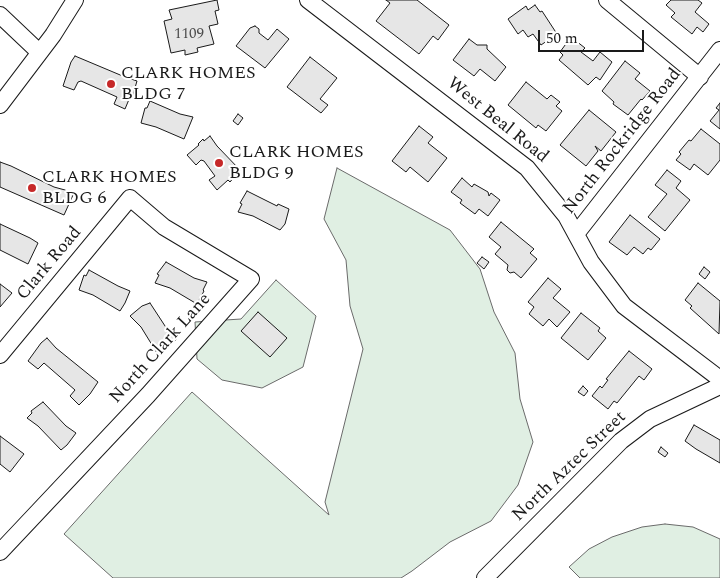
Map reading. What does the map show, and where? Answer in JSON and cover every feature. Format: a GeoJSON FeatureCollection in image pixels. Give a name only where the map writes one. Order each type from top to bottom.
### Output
{"type":"FeatureCollection","features":[{"type":"Feature","properties":{"kind":"street"},"geometry":{"type":"LineString","coordinates":[[0,105],[40,52],[75,0]]}},
{"type":"Feature","properties":{"kind":"street","name":"West Beal Road"},"geometry":{"type":"LineString","coordinates":[[308,0],[329,6],[527,168],[566,216],[591,262],[624,306],[720,379]]}},
{"type":"Feature","properties":{"kind":"street"},"geometry":{"type":"LineString","coordinates":[[607,0],[700,77]]}},
{"type":"Feature","properties":{"kind":"street"},"geometry":{"type":"LineString","coordinates":[[0,16],[40,52]]}},
{"type":"Feature","properties":{"kind":"street","name":"North Rockridge Road"},"geometry":{"type":"LineString","coordinates":[[576,234],[720,50]]}},
{"type":"Feature","properties":{"kind":"street","name":"Clark Road"},"geometry":{"type":"LineString","coordinates":[[0,355],[130,198]]}},
{"type":"Feature","properties":{"kind":"street","name":"North Clark Lane"},"geometry":{"type":"LineString","coordinates":[[0,552],[148,396],[251,279],[164,227],[130,198]]}},
{"type":"Feature","properties":{"kind":"street","name":"North Aztec Street"},"geometry":{"type":"LineString","coordinates":[[485,578],[621,441],[650,418],[720,386]]}},
{"type":"Feature","properties":{"kind":"green space"},"geometry":{"type":"Polygon","coordinates":[[[337,168],[450,230],[480,269],[494,312],[515,353],[520,399],[533,442],[518,485],[491,521],[450,542],[401,578],[113,578],[64,534],[192,392],[329,515],[325,502],[363,349],[350,306],[346,260],[324,219],[337,168]]]}},
{"type":"Feature","properties":{"kind":"green space"},"geometry":{"type":"Polygon","coordinates":[[[276,280],[316,316],[303,367],[262,388],[222,380],[197,359],[195,322],[241,319],[276,280]]]}},
{"type":"Feature","properties":{"kind":"green space"},"geometry":{"type":"Polygon","coordinates":[[[665,524],[693,527],[720,539],[720,578],[580,578],[569,567],[589,549],[612,537],[642,527],[665,524]]]}},
{"type":"Feature","properties":{"kind":"building"},"geometry":{"type":"Polygon","coordinates":[[[217,0],[219,10],[215,11],[218,24],[209,26],[214,44],[197,48],[198,52],[185,55],[185,50],[171,53],[164,21],[172,19],[169,10],[217,0]]]}},
{"type":"Feature","properties":{"kind":"building"},"geometry":{"type":"Polygon","coordinates":[[[386,0],[417,0],[449,25],[438,40],[433,36],[419,54],[376,21],[390,3],[386,0]]]}},
{"type":"Feature","properties":{"kind":"building"},"geometry":{"type":"Polygon","coordinates":[[[671,0],[698,0],[702,3],[695,12],[709,24],[703,32],[697,27],[692,34],[671,17],[675,13],[666,5],[671,0]]]}},
{"type":"Feature","properties":{"kind":"building"},"geometry":{"type":"Polygon","coordinates":[[[535,5],[540,12],[542,11],[557,34],[541,45],[533,34],[528,37],[523,30],[518,34],[508,19],[526,6],[528,10],[535,5]]]}},
{"type":"Feature","properties":{"kind":"building"},"geometry":{"type":"Polygon","coordinates":[[[255,26],[259,29],[259,33],[268,40],[277,29],[289,39],[265,68],[236,46],[250,28],[255,26]]]}},
{"type":"Feature","properties":{"kind":"building"},"geometry":{"type":"Polygon","coordinates":[[[571,37],[585,48],[581,52],[593,61],[600,52],[612,62],[600,80],[596,77],[588,85],[559,60],[563,55],[560,52],[571,37]]]}},
{"type":"Feature","properties":{"kind":"building"},"geometry":{"type":"Polygon","coordinates":[[[469,39],[477,45],[487,45],[487,49],[506,67],[495,81],[480,69],[474,76],[453,60],[469,39]]]}},
{"type":"Feature","properties":{"kind":"building","name":"CLARK HOMES BLDG 7"},"geometry":{"type":"Polygon","coordinates":[[[75,56],[137,81],[132,98],[130,97],[125,109],[114,104],[117,97],[81,81],[78,82],[74,90],[63,86],[75,56]]]}},
{"type":"Feature","properties":{"kind":"building"},"geometry":{"type":"Polygon","coordinates":[[[310,57],[337,78],[320,99],[328,105],[321,113],[287,87],[310,57]]]}},
{"type":"Feature","properties":{"kind":"building"},"geometry":{"type":"Polygon","coordinates":[[[625,61],[640,73],[635,79],[650,91],[628,115],[613,104],[614,102],[602,91],[625,61]]]}},
{"type":"Feature","properties":{"kind":"building"},"geometry":{"type":"Polygon","coordinates":[[[526,82],[547,99],[551,95],[560,102],[556,106],[562,111],[546,131],[538,125],[536,128],[508,105],[526,82]]]}},
{"type":"Feature","properties":{"kind":"building"},"geometry":{"type":"Polygon","coordinates":[[[150,101],[180,114],[193,117],[184,139],[141,123],[145,108],[147,108],[150,101]]]}},
{"type":"Feature","properties":{"kind":"building"},"geometry":{"type":"Polygon","coordinates":[[[720,103],[720,129],[710,121],[719,110],[716,108],[720,103]]]}},
{"type":"Feature","properties":{"kind":"building"},"geometry":{"type":"Polygon","coordinates":[[[589,110],[616,132],[601,151],[595,146],[598,151],[586,166],[560,145],[589,110]]]}},
{"type":"Feature","properties":{"kind":"building"},"geometry":{"type":"Polygon","coordinates":[[[238,114],[243,118],[238,125],[233,121],[238,114]]]}},
{"type":"Feature","properties":{"kind":"building"},"geometry":{"type":"Polygon","coordinates":[[[419,126],[433,137],[428,143],[447,158],[428,182],[410,167],[406,172],[392,161],[419,126]]]}},
{"type":"Feature","properties":{"kind":"building"},"geometry":{"type":"Polygon","coordinates":[[[701,129],[720,144],[720,160],[708,175],[694,164],[690,170],[676,160],[681,154],[679,152],[701,129]]]}},
{"type":"Feature","properties":{"kind":"building","name":"CLARK HOMES BLDG 9"},"geometry":{"type":"Polygon","coordinates":[[[210,136],[240,170],[230,182],[228,180],[217,190],[209,180],[215,176],[204,161],[201,160],[196,165],[187,155],[203,139],[204,141],[210,136]]]}},
{"type":"Feature","properties":{"kind":"building","name":"CLARK HOMES BLDG 6"},"geometry":{"type":"Polygon","coordinates":[[[0,162],[73,195],[64,215],[0,187],[0,162]]]}},
{"type":"Feature","properties":{"kind":"building"},"geometry":{"type":"Polygon","coordinates":[[[667,170],[681,181],[676,188],[690,200],[665,231],[648,217],[667,194],[655,185],[667,170]]]}},
{"type":"Feature","properties":{"kind":"building"},"geometry":{"type":"Polygon","coordinates":[[[462,178],[472,187],[474,184],[488,192],[489,196],[491,193],[500,200],[488,216],[479,209],[475,214],[460,203],[462,200],[451,192],[462,178]]]}},
{"type":"Feature","properties":{"kind":"building","name":"CLARK HOMES BLDG 9"},"geometry":{"type":"Polygon","coordinates":[[[247,191],[277,206],[278,204],[289,209],[285,224],[280,230],[253,216],[238,212],[242,204],[240,203],[247,191]]]}},
{"type":"Feature","properties":{"kind":"building"},"geometry":{"type":"Polygon","coordinates":[[[630,215],[660,239],[651,250],[648,248],[643,254],[634,247],[627,255],[609,242],[630,215]]]}},
{"type":"Feature","properties":{"kind":"building"},"geometry":{"type":"Polygon","coordinates":[[[501,222],[534,249],[530,253],[537,259],[521,278],[514,272],[510,273],[507,270],[508,265],[495,254],[501,247],[489,237],[501,222]]]}},
{"type":"Feature","properties":{"kind":"building"},"geometry":{"type":"Polygon","coordinates":[[[0,224],[38,243],[28,264],[0,250],[0,224]]]}},
{"type":"Feature","properties":{"kind":"building"},"geometry":{"type":"Polygon","coordinates":[[[482,257],[489,262],[484,269],[477,263],[482,257]]]}},
{"type":"Feature","properties":{"kind":"building"},"geometry":{"type":"Polygon","coordinates":[[[166,262],[194,278],[207,282],[197,304],[170,288],[155,283],[159,275],[157,274],[166,262]]]}},
{"type":"Feature","properties":{"kind":"building"},"geometry":{"type":"Polygon","coordinates":[[[704,267],[710,272],[705,279],[699,274],[704,267]]]}},
{"type":"Feature","properties":{"kind":"building"},"geometry":{"type":"Polygon","coordinates":[[[89,270],[130,291],[120,311],[93,295],[79,290],[84,275],[86,276],[89,270]]]}},
{"type":"Feature","properties":{"kind":"building"},"geometry":{"type":"Polygon","coordinates":[[[548,278],[561,289],[553,298],[570,312],[557,327],[549,319],[543,326],[529,314],[534,307],[528,302],[548,278]]]}},
{"type":"Feature","properties":{"kind":"building"},"geometry":{"type":"Polygon","coordinates":[[[698,283],[720,301],[719,334],[690,308],[692,306],[685,300],[698,283]]]}},
{"type":"Feature","properties":{"kind":"building"},"geometry":{"type":"Polygon","coordinates":[[[0,284],[12,293],[0,307],[0,284]]]}},
{"type":"Feature","properties":{"kind":"building"},"geometry":{"type":"Polygon","coordinates":[[[150,303],[167,329],[177,339],[165,350],[157,353],[141,327],[130,316],[142,306],[150,303]]]}},
{"type":"Feature","properties":{"kind":"building"},"geometry":{"type":"Polygon","coordinates":[[[258,312],[287,338],[270,357],[241,331],[258,312]]]}},
{"type":"Feature","properties":{"kind":"building"},"geometry":{"type":"Polygon","coordinates":[[[581,313],[600,328],[598,331],[606,338],[588,360],[561,338],[581,313]]]}},
{"type":"Feature","properties":{"kind":"building"},"geometry":{"type":"Polygon","coordinates":[[[47,338],[56,348],[98,382],[79,405],[70,396],[75,390],[44,363],[38,369],[28,361],[47,338]]]}},
{"type":"Feature","properties":{"kind":"building"},"geometry":{"type":"Polygon","coordinates":[[[629,351],[652,369],[644,380],[639,376],[617,403],[614,401],[608,409],[592,396],[600,386],[602,388],[608,380],[606,379],[629,351]]]}},
{"type":"Feature","properties":{"kind":"building"},"geometry":{"type":"Polygon","coordinates":[[[583,386],[588,391],[584,396],[578,392],[583,386]]]}},
{"type":"Feature","properties":{"kind":"building"},"geometry":{"type":"Polygon","coordinates":[[[43,402],[66,426],[76,433],[61,450],[38,426],[27,418],[32,413],[31,411],[43,402]]]}},
{"type":"Feature","properties":{"kind":"building"},"geometry":{"type":"Polygon","coordinates":[[[694,425],[720,440],[720,463],[685,441],[694,425]]]}},
{"type":"Feature","properties":{"kind":"building"},"geometry":{"type":"Polygon","coordinates":[[[0,436],[24,454],[10,472],[0,464],[0,436]]]}},
{"type":"Feature","properties":{"kind":"building"},"geometry":{"type":"Polygon","coordinates":[[[661,447],[668,453],[665,457],[658,452],[661,447]]]}},
{"type":"Feature","properties":{"kind":"place","name":"CLARK HOMES BLDG 7"},"geometry":{"type":"Point","coordinates":[111,84]}},
{"type":"Feature","properties":{"kind":"place","name":"CLARK HOMES BLDG 9"},"geometry":{"type":"Point","coordinates":[219,163]}},
{"type":"Feature","properties":{"kind":"place","name":"CLARK HOMES BLDG 6"},"geometry":{"type":"Point","coordinates":[32,188]}}]}
